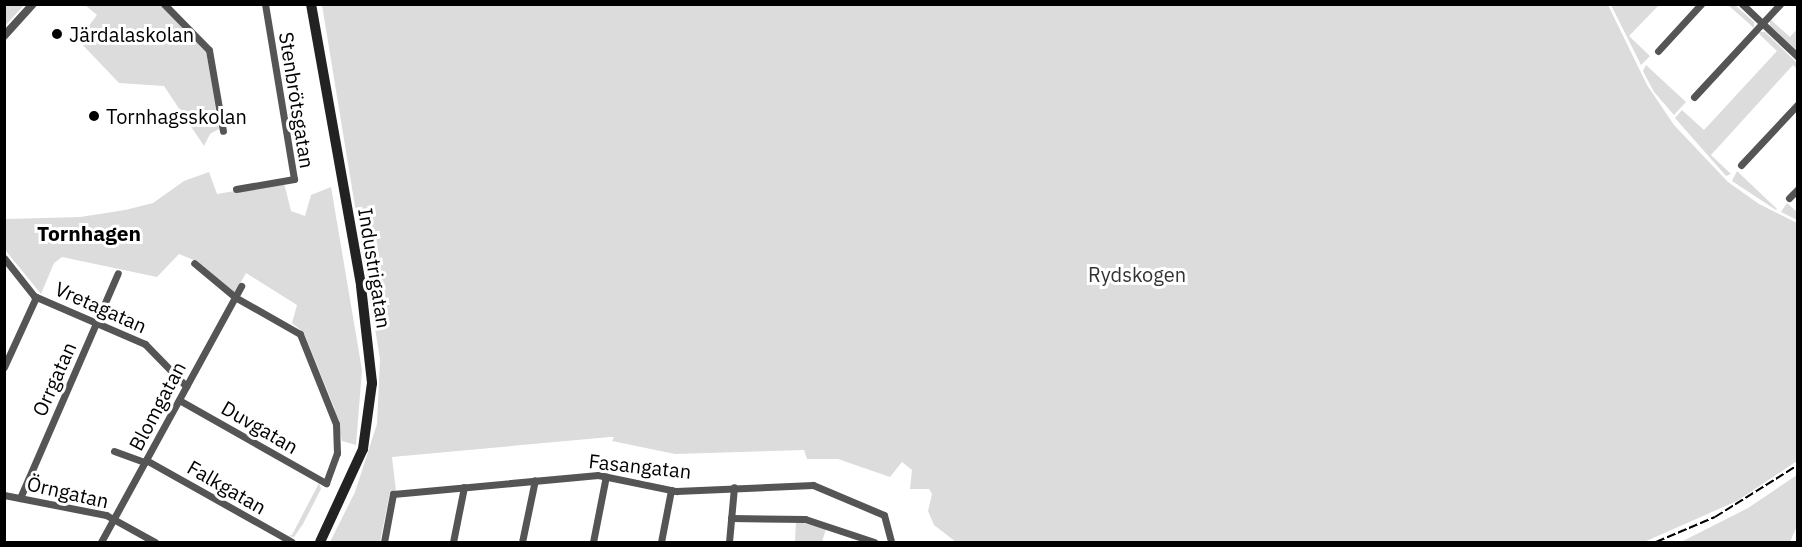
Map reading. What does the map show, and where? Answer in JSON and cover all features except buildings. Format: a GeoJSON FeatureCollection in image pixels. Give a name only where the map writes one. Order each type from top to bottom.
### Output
{"type":"FeatureCollection","features":[{"type":"Feature","properties":{"kind":"main road","name":"Industrigatan"},"geometry":{"type":"LineString","coordinates":[[312,4],[361,286],[372,383],[363,449],[320,543]]}},
{"type":"Feature","properties":{"kind":"street"},"geometry":{"type":"LineString","coordinates":[[4,36],[33,4]]}},
{"type":"Feature","properties":{"kind":"street"},"geometry":{"type":"LineString","coordinates":[[164,4],[209,50],[222,131]]}},
{"type":"Feature","properties":{"kind":"street","name":"Stenbrötsgatan"},"geometry":{"type":"LineString","coordinates":[[236,189],[294,179],[265,4]]}},
{"type":"Feature","properties":{"kind":"street"},"geometry":{"type":"LineString","coordinates":[[1658,51],[1701,4]]}},
{"type":"Feature","properties":{"kind":"street"},"geometry":{"type":"LineString","coordinates":[[1742,4],[1797,57]]}},
{"type":"Feature","properties":{"kind":"street"},"geometry":{"type":"LineString","coordinates":[[1694,97],[1780,4]]}},
{"type":"Feature","properties":{"kind":"street"},"geometry":{"type":"LineString","coordinates":[[1741,165],[1797,104]]}},
{"type":"Feature","properties":{"kind":"street"},"geometry":{"type":"LineString","coordinates":[[1790,198],[1797,189]]}},
{"type":"Feature","properties":{"kind":"street","name":"Vretagatan"},"geometry":{"type":"LineString","coordinates":[[4,258],[36,297],[145,344],[186,386]]}},
{"type":"Feature","properties":{"kind":"street"},"geometry":{"type":"LineString","coordinates":[[194,262],[235,297]]}},
{"type":"Feature","properties":{"kind":"street","name":"Orrgatan"},"geometry":{"type":"LineString","coordinates":[[20,498],[118,273]]}},
{"type":"Feature","properties":{"kind":"street","name":"Blomgatan"},"geometry":{"type":"LineString","coordinates":[[101,543],[241,286]]}},
{"type":"Feature","properties":{"kind":"street"},"geometry":{"type":"LineString","coordinates":[[4,367],[36,297]]}},
{"type":"Feature","properties":{"kind":"street","name":"Duvgatan"},"geometry":{"type":"LineString","coordinates":[[179,400],[326,483],[337,453],[337,429],[303,338],[293,327],[235,297]]}},
{"type":"Feature","properties":{"kind":"street","name":"Falkgatan"},"geometry":{"type":"LineString","coordinates":[[114,451],[146,461],[292,543]]}},
{"type":"Feature","properties":{"kind":"street"},"geometry":{"type":"LineString","coordinates":[[593,543],[606,476]]}},
{"type":"Feature","properties":{"kind":"street","name":"Fasangatan"},"geometry":{"type":"LineString","coordinates":[[384,543],[393,494],[535,480],[606,476],[671,490],[797,483],[826,489],[884,515],[891,543]]}},
{"type":"Feature","properties":{"kind":"street"},"geometry":{"type":"LineString","coordinates":[[522,543],[535,480]]}},
{"type":"Feature","properties":{"kind":"street"},"geometry":{"type":"LineString","coordinates":[[453,543],[464,487]]}},
{"type":"Feature","properties":{"kind":"street"},"geometry":{"type":"LineString","coordinates":[[729,543],[734,487]]}},
{"type":"Feature","properties":{"kind":"street"},"geometry":{"type":"LineString","coordinates":[[661,543],[671,490]]}},
{"type":"Feature","properties":{"kind":"street","name":"Örngatan"},"geometry":{"type":"LineString","coordinates":[[4,495],[114,519],[155,543]]}},
{"type":"Feature","properties":{"kind":"street"},"geometry":{"type":"LineString","coordinates":[[731,518],[796,518],[874,543]]}},
{"type":"Feature","properties":{"kind":"green space"},"geometry":{"type":"Polygon","coordinates":[[[4,5],[24,5],[5,26],[4,5]]]}},
{"type":"Feature","properties":{"kind":"green space"},"geometry":{"type":"Polygon","coordinates":[[[85,5],[161,5],[206,50],[219,129],[210,134],[204,146],[164,86],[119,83],[78,40],[97,15],[85,5]]]}},
{"type":"Feature","properties":{"kind":"green space","name":"Rydskogen"},"geometry":{"type":"Polygon","coordinates":[[[322,5],[1608,5],[1647,85],[1674,125],[1728,182],[1759,204],[1797,223],[1797,461],[1737,501],[1644,542],[956,542],[934,525],[928,511],[932,494],[929,489],[910,489],[912,470],[902,462],[890,477],[838,459],[807,459],[804,450],[675,454],[612,441],[614,437],[610,437],[392,457],[396,491],[390,492],[380,542],[330,542],[355,492],[377,424],[380,359],[322,5]]]}},
{"type":"Feature","properties":{"kind":"green space"},"geometry":{"type":"Polygon","coordinates":[[[1611,5],[1659,5],[1629,36],[1650,56],[1641,65],[1611,5]]]}},
{"type":"Feature","properties":{"kind":"green space"},"geometry":{"type":"Polygon","coordinates":[[[1728,5],[1735,5],[1754,22],[1754,28],[1728,5]]]}},
{"type":"Feature","properties":{"kind":"green space"},"geometry":{"type":"Polygon","coordinates":[[[1770,19],[1790,37],[1797,29],[1797,51],[1770,26],[1770,19]]]}},
{"type":"Feature","properties":{"kind":"green space"},"geometry":{"type":"Polygon","coordinates":[[[1757,32],[1765,32],[1797,63],[1797,69],[1793,65],[1711,155],[1731,174],[1726,176],[1675,118],[1682,110],[1704,130],[1777,51],[1757,32]]]}},
{"type":"Feature","properties":{"kind":"green space"},"geometry":{"type":"Polygon","coordinates":[[[1646,65],[1686,102],[1674,115],[1654,92],[1643,71],[1646,65]]]}},
{"type":"Feature","properties":{"kind":"green space"},"geometry":{"type":"Polygon","coordinates":[[[1737,171],[1777,209],[1732,181],[1737,171]]]}},
{"type":"Feature","properties":{"kind":"green space"},"geometry":{"type":"Polygon","coordinates":[[[209,172],[217,194],[284,183],[291,211],[305,216],[311,195],[331,187],[362,370],[356,445],[342,441],[334,407],[304,333],[292,323],[297,305],[246,273],[235,293],[196,261],[179,254],[157,277],[62,257],[54,263],[41,294],[5,250],[5,219],[80,217],[125,210],[153,203],[184,181],[209,172]]]}},
{"type":"Feature","properties":{"kind":"green space"},"geometry":{"type":"Polygon","coordinates":[[[1787,203],[1797,212],[1797,220],[1781,212],[1787,203]]]}},
{"type":"Feature","properties":{"kind":"green space"},"geometry":{"type":"Polygon","coordinates":[[[1797,475],[1797,526],[1790,542],[1681,542],[1748,508],[1797,475]]]}},
{"type":"Feature","properties":{"kind":"green space"},"geometry":{"type":"Polygon","coordinates":[[[319,483],[321,489],[303,524],[294,537],[288,536],[292,535],[319,483]]]}},
{"type":"Feature","properties":{"kind":"green space"},"geometry":{"type":"Polygon","coordinates":[[[796,521],[826,529],[822,542],[795,542],[796,521]]]}},
{"type":"Feature","properties":{"kind":"railway"},"geometry":{"type":"LineString","coordinates":[[1656,542],[1715,517],[1798,465]]}},
{"type":"Feature","properties":{"kind":"place","name":"Järdalaskolan"},"geometry":{"type":"Point","coordinates":[57,34]}},
{"type":"Feature","properties":{"kind":"place","name":"Tornhagsskolan"},"geometry":{"type":"Point","coordinates":[94,116]}},
{"type":"Feature","properties":{"kind":"district","name":"Tornhagen"},"geometry":{"type":"Point","coordinates":[89,233]}}]}
